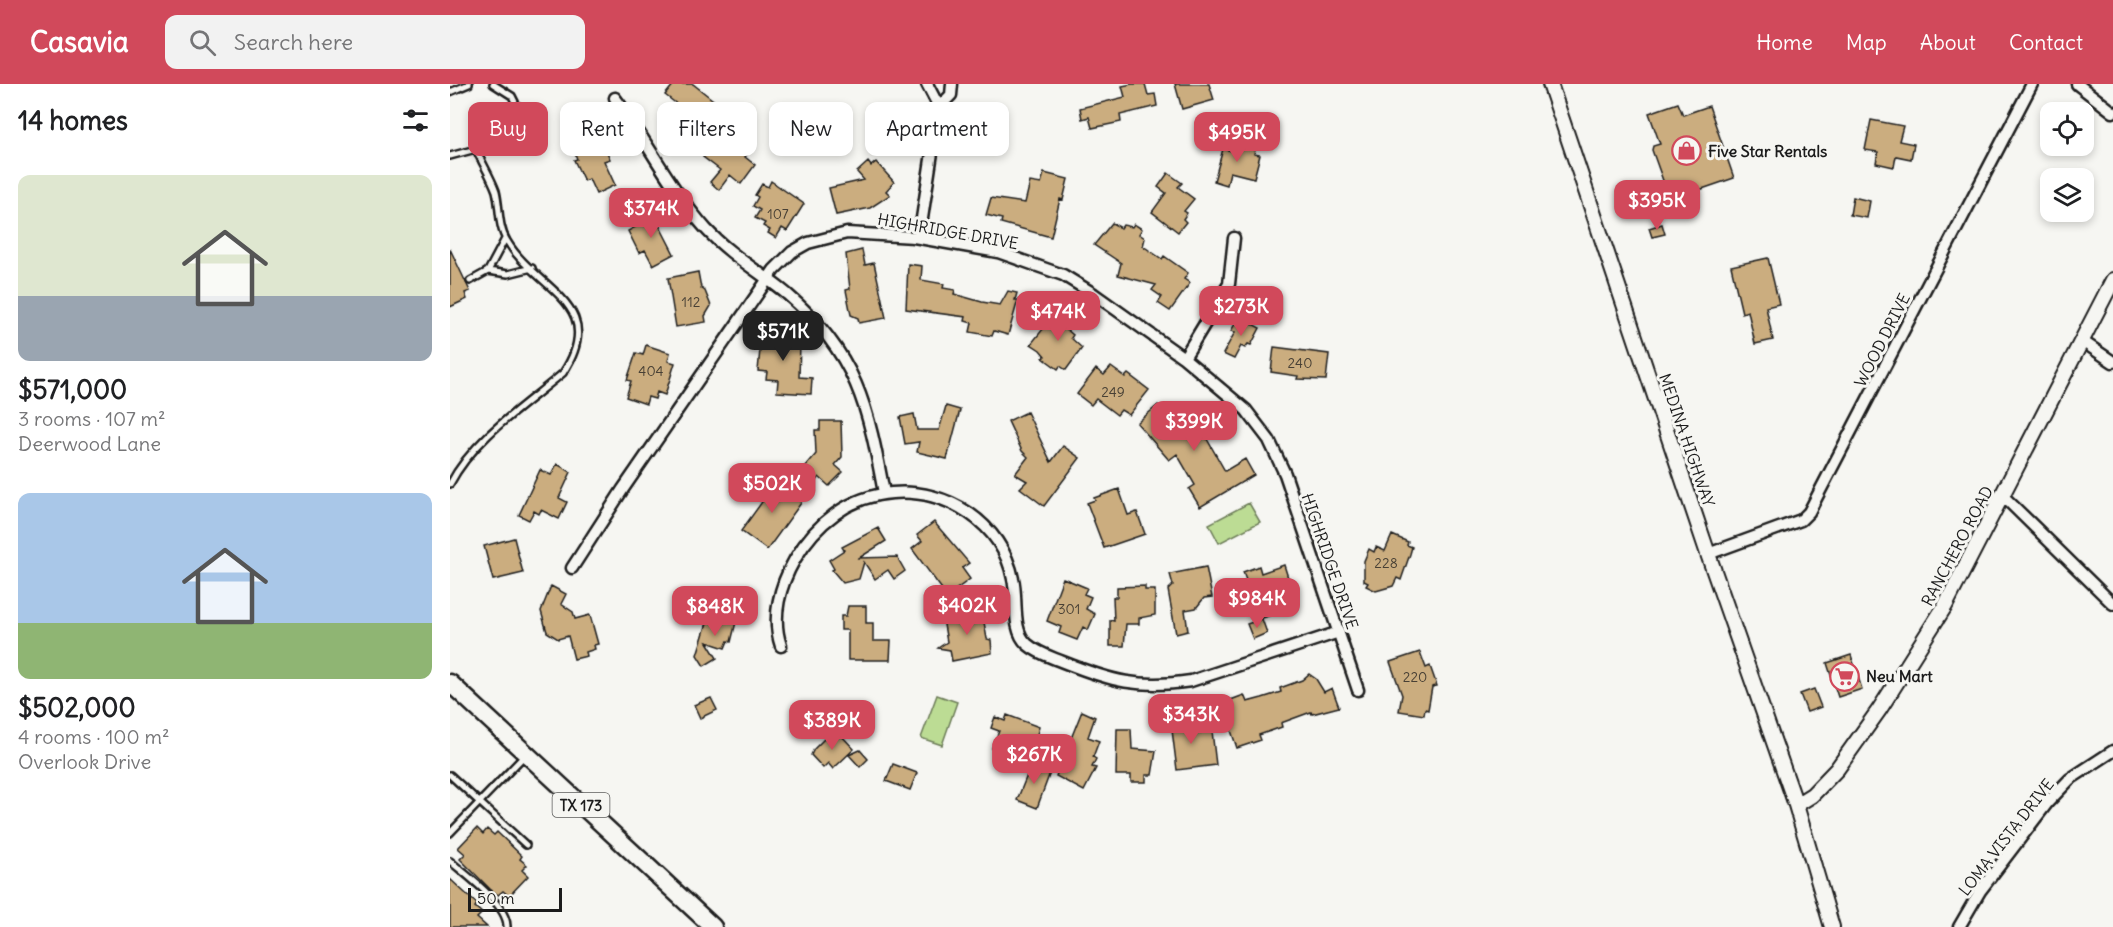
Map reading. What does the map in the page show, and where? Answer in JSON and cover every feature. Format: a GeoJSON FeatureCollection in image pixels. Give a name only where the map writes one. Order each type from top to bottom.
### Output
{"type":"FeatureCollection","features":[{"type":"Feature","properties":{"kind":"main road","name":"MEDINA HIGHWAY"},"geometry":{"type":"LineString","coordinates":[[1550,84],[1708,554],[1796,805],[1832,927]]}},
{"type":"Feature","properties":{"kind":"main road","name":"RANCHERO ROAD"},"geometry":{"type":"LineString","coordinates":[[1796,805],[1812,795],[1837,768],[1879,710],[1946,606],[2113,280]]}},
{"type":"Feature","properties":{"kind":"main road","name":"TX 173"},"geometry":{"type":"LineString","coordinates":[[450,683],[713,927]]}},
{"type":"Feature","properties":{"kind":"street"},"geometry":{"type":"LineString","coordinates":[[927,84],[936,102]]}},
{"type":"Feature","properties":{"kind":"street"},"geometry":{"type":"LineString","coordinates":[[944,102],[951,95],[952,84]]}},
{"type":"Feature","properties":{"kind":"street","name":"WOOD DRIVE"},"geometry":{"type":"LineString","coordinates":[[1708,554],[1801,520],[1809,512],[2032,84]]}},
{"type":"Feature","properties":{"kind":"street"},"geometry":{"type":"LineString","coordinates":[[2077,84],[2113,112]]}},
{"type":"Feature","properties":{"kind":"street"},"geometry":{"type":"LineString","coordinates":[[615,98],[683,201],[706,229],[731,254],[785,292],[820,326],[839,350],[855,377],[873,430],[884,493]]}},
{"type":"Feature","properties":{"kind":"street"},"geometry":{"type":"LineString","coordinates":[[919,238],[932,156]]}},
{"type":"Feature","properties":{"kind":"street","name":"HIGHRIDGE DRIVE"},"geometry":{"type":"LineString","coordinates":[[572,568],[623,489],[767,280],[792,252],[808,243],[864,232],[919,238],[998,252],[1063,275],[1094,294],[1184,358],[1246,410],[1269,440],[1285,474],[1358,690]]}},
{"type":"Feature","properties":{"kind":"street"},"geometry":{"type":"LineString","coordinates":[[1184,358],[1228,284],[1234,238]]}},
{"type":"Feature","properties":{"kind":"street"},"geometry":{"type":"LineString","coordinates":[[2082,341],[2113,362]]}},
{"type":"Feature","properties":{"kind":"street"},"geometry":{"type":"LineString","coordinates":[[781,645],[775,629],[777,611],[791,566],[804,544],[824,521],[851,504],[884,493],[912,491],[942,497],[967,510],[988,529],[1004,552],[1013,577],[1020,636],[1026,644],[1041,653],[1109,680],[1166,685],[1191,681],[1338,632]]}},
{"type":"Feature","properties":{"kind":"street"},"geometry":{"type":"LineString","coordinates":[[2003,496],[2113,604]]}},
{"type":"Feature","properties":{"kind":"street","name":"LOMA VISTA DRIVE"},"geometry":{"type":"LineString","coordinates":[[1959,927],[1980,891],[2048,802],[2070,779],[2113,751]]}},
{"type":"Feature","properties":{"kind":"lane"},"geometry":{"type":"LineString","coordinates":[[450,92],[469,84]]}},
{"type":"Feature","properties":{"kind":"lane"},"geometry":{"type":"LineString","coordinates":[[493,84],[512,96],[515,102]]}},
{"type":"Feature","properties":{"kind":"lane"},"geometry":{"type":"LineString","coordinates":[[450,156],[468,151]]}},
{"type":"Feature","properties":{"kind":"lane"},"geometry":{"type":"LineString","coordinates":[[450,484],[457,471],[479,445],[563,373],[570,362],[578,333],[575,318],[568,303],[516,254],[505,239],[495,190],[479,156]]}},
{"type":"Feature","properties":{"kind":"lane"},"geometry":{"type":"LineString","coordinates":[[488,272],[505,239]]}},
{"type":"Feature","properties":{"kind":"lane"},"geometry":{"type":"LineString","coordinates":[[470,281],[488,272],[508,274],[532,268]]}},
{"type":"Feature","properties":{"kind":"lane"},"geometry":{"type":"LineString","coordinates":[[450,833],[526,753]]}},
{"type":"Feature","properties":{"kind":"lane"},"geometry":{"type":"LineString","coordinates":[[450,775],[526,845]]}},
{"type":"Feature","properties":{"kind":"lane"},"geometry":{"type":"LineString","coordinates":[[450,861],[497,904],[507,921],[507,927]]}},
{"type":"Feature","properties":{"kind":"green space"},"geometry":{"type":"Polygon","coordinates":[[[1249,503],[1260,522],[1219,543],[1209,524],[1249,503]]]}},
{"type":"Feature","properties":{"kind":"green space"},"geometry":{"type":"Polygon","coordinates":[[[937,695],[957,702],[942,745],[921,738],[937,695]]]}},
{"type":"Feature","properties":{"kind":"building"},"geometry":{"type":"Polygon","coordinates":[[[674,84],[693,84],[716,102],[674,102],[665,95],[674,84]]]}},
{"type":"Feature","properties":{"kind":"building"},"geometry":{"type":"Polygon","coordinates":[[[1145,84],[1148,95],[1155,94],[1157,106],[1120,115],[1121,122],[1092,128],[1089,117],[1082,119],[1080,108],[1125,97],[1122,86],[1145,84]]]}},
{"type":"Feature","properties":{"kind":"building"},"geometry":{"type":"Polygon","coordinates":[[[1175,84],[1209,84],[1214,100],[1182,109],[1175,84]]]}},
{"type":"Feature","properties":{"kind":"building","name":"Five Star Rentals"},"geometry":{"type":"Polygon","coordinates":[[[1678,103],[1683,115],[1709,106],[1734,178],[1670,200],[1652,150],[1653,146],[1660,144],[1649,113],[1678,103]]]}},
{"type":"Feature","properties":{"kind":"building"},"geometry":{"type":"Polygon","coordinates":[[[1871,120],[1903,126],[1899,141],[1914,144],[1911,159],[1896,156],[1894,167],[1876,163],[1878,152],[1865,150],[1871,120]]]}},
{"type":"Feature","properties":{"kind":"building"},"geometry":{"type":"Polygon","coordinates":[[[1235,143],[1255,149],[1254,154],[1260,155],[1254,178],[1230,172],[1227,185],[1214,181],[1223,149],[1232,151],[1235,143]]]}},
{"type":"Feature","properties":{"kind":"building"},"geometry":{"type":"Polygon","coordinates":[[[576,156],[609,156],[610,159],[604,161],[615,185],[596,194],[589,179],[584,181],[574,160],[577,159],[576,156]]]}},
{"type":"Feature","properties":{"kind":"building"},"geometry":{"type":"Polygon","coordinates":[[[746,156],[755,165],[741,184],[730,175],[719,190],[710,182],[720,170],[703,157],[746,156]]]}},
{"type":"Feature","properties":{"kind":"building"},"geometry":{"type":"Polygon","coordinates":[[[868,162],[871,166],[876,162],[894,182],[886,191],[890,195],[870,208],[836,215],[829,188],[864,180],[857,172],[868,162]]]}},
{"type":"Feature","properties":{"kind":"building"},"geometry":{"type":"Polygon","coordinates":[[[1044,173],[1068,179],[1063,200],[1060,199],[1051,237],[1001,223],[1002,219],[986,215],[991,198],[1025,203],[1030,182],[1041,184],[1044,173]]]}},
{"type":"Feature","properties":{"kind":"building"},"geometry":{"type":"Polygon","coordinates":[[[1168,173],[1182,183],[1178,187],[1194,199],[1184,211],[1187,213],[1183,219],[1186,222],[1178,232],[1152,212],[1166,193],[1158,187],[1168,173]]]}},
{"type":"Feature","properties":{"kind":"building"},"geometry":{"type":"Polygon","coordinates":[[[771,181],[804,204],[787,231],[782,228],[776,238],[768,233],[770,230],[763,226],[765,223],[755,218],[760,210],[753,206],[758,197],[755,195],[762,184],[768,187],[771,181]]]}},
{"type":"Feature","properties":{"kind":"building"},"geometry":{"type":"Polygon","coordinates":[[[1853,197],[1870,201],[1867,218],[1850,215],[1853,197]]]}},
{"type":"Feature","properties":{"kind":"building"},"geometry":{"type":"Polygon","coordinates":[[[652,211],[674,254],[653,265],[645,250],[639,253],[628,231],[639,225],[635,219],[652,211]]]}},
{"type":"Feature","properties":{"kind":"building"},"geometry":{"type":"Polygon","coordinates":[[[1112,223],[1121,228],[1123,225],[1132,227],[1134,224],[1142,229],[1139,234],[1145,238],[1143,246],[1162,259],[1164,256],[1188,273],[1184,279],[1190,283],[1170,311],[1158,303],[1162,297],[1152,290],[1156,285],[1118,275],[1121,263],[1094,245],[1112,223]]]}},
{"type":"Feature","properties":{"kind":"building"},"geometry":{"type":"Polygon","coordinates":[[[1662,224],[1665,234],[1652,237],[1649,228],[1662,224]]]}},
{"type":"Feature","properties":{"kind":"building"},"geometry":{"type":"Polygon","coordinates":[[[450,249],[470,291],[465,293],[467,299],[450,307],[450,249]]]}},
{"type":"Feature","properties":{"kind":"building"},"geometry":{"type":"Polygon","coordinates":[[[862,250],[865,265],[874,263],[886,318],[859,323],[858,318],[851,315],[846,290],[850,289],[846,254],[862,250]]]}},
{"type":"Feature","properties":{"kind":"building"},"geometry":{"type":"Polygon","coordinates":[[[1768,258],[1779,304],[1766,307],[1773,340],[1755,344],[1748,311],[1742,313],[1731,266],[1768,258]]]}},
{"type":"Feature","properties":{"kind":"building"},"geometry":{"type":"Polygon","coordinates":[[[908,264],[922,266],[921,280],[944,284],[943,288],[955,290],[954,294],[982,302],[1000,305],[1008,291],[1017,293],[1015,300],[1018,300],[1008,335],[994,331],[992,336],[970,332],[972,323],[965,321],[966,317],[906,309],[908,264]]]}},
{"type":"Feature","properties":{"kind":"building"},"geometry":{"type":"Polygon","coordinates":[[[698,272],[701,288],[705,291],[711,306],[705,316],[706,322],[676,327],[668,278],[698,272]]]}},
{"type":"Feature","properties":{"kind":"building"},"geometry":{"type":"Polygon","coordinates":[[[1059,309],[1072,319],[1065,328],[1073,335],[1071,338],[1082,348],[1066,370],[1060,366],[1058,369],[1043,358],[1045,356],[1040,350],[1031,344],[1059,309]]]}},
{"type":"Feature","properties":{"kind":"building"},"geometry":{"type":"Polygon","coordinates":[[[1239,317],[1260,328],[1251,345],[1248,344],[1245,348],[1241,346],[1234,359],[1223,354],[1235,332],[1231,331],[1239,317]]]}},
{"type":"Feature","properties":{"kind":"building"},"geometry":{"type":"Polygon","coordinates":[[[767,328],[793,330],[792,343],[800,343],[799,377],[812,378],[811,394],[777,392],[778,380],[766,379],[767,372],[758,371],[761,339],[766,339],[767,328]]]}},
{"type":"Feature","properties":{"kind":"building"},"geometry":{"type":"Polygon","coordinates":[[[646,345],[670,353],[668,361],[675,363],[665,395],[657,392],[655,399],[648,397],[646,404],[626,397],[631,381],[627,380],[636,353],[643,355],[646,345]]]}},
{"type":"Feature","properties":{"kind":"building"},"geometry":{"type":"Polygon","coordinates":[[[1274,347],[1329,354],[1326,380],[1297,379],[1298,376],[1271,372],[1274,347]]]}},
{"type":"Feature","properties":{"kind":"building"},"geometry":{"type":"Polygon","coordinates":[[[1111,367],[1125,377],[1128,374],[1149,390],[1129,415],[1121,410],[1117,415],[1096,399],[1091,405],[1077,394],[1096,369],[1104,375],[1111,367]]]}},
{"type":"Feature","properties":{"kind":"building"},"geometry":{"type":"Polygon","coordinates":[[[1158,405],[1168,417],[1173,412],[1181,422],[1203,407],[1216,422],[1203,432],[1225,471],[1245,459],[1254,475],[1200,507],[1189,489],[1195,485],[1177,454],[1169,460],[1137,423],[1158,405]]]}},
{"type":"Feature","properties":{"kind":"building"},"geometry":{"type":"Polygon","coordinates":[[[946,406],[960,410],[947,459],[917,452],[919,442],[905,444],[900,417],[914,414],[917,430],[939,430],[946,406]]]}},
{"type":"Feature","properties":{"kind":"building"},"geometry":{"type":"Polygon","coordinates":[[[1027,412],[1051,462],[1063,446],[1080,458],[1044,506],[1020,488],[1027,481],[1015,474],[1028,457],[1022,451],[1008,421],[1027,412]]]}},
{"type":"Feature","properties":{"kind":"building"},"geometry":{"type":"Polygon","coordinates":[[[820,421],[841,421],[842,457],[835,465],[843,472],[829,486],[819,477],[812,485],[800,473],[816,454],[815,430],[820,430],[820,421]]]}},
{"type":"Feature","properties":{"kind":"building"},"geometry":{"type":"Polygon","coordinates":[[[557,464],[571,472],[559,498],[567,502],[559,519],[541,510],[539,514],[534,511],[529,520],[519,515],[540,470],[551,475],[557,464]]]}},
{"type":"Feature","properties":{"kind":"building"},"geometry":{"type":"Polygon","coordinates":[[[773,479],[801,499],[801,503],[767,550],[741,531],[762,502],[758,499],[773,479]]]}},
{"type":"Feature","properties":{"kind":"building"},"geometry":{"type":"Polygon","coordinates":[[[1119,489],[1128,515],[1137,512],[1145,534],[1104,548],[1087,503],[1119,489]]]}},
{"type":"Feature","properties":{"kind":"building"},"geometry":{"type":"Polygon","coordinates":[[[934,522],[969,563],[962,568],[970,579],[947,596],[912,549],[922,541],[917,535],[934,522]]]}},
{"type":"Feature","properties":{"kind":"building"},"geometry":{"type":"Polygon","coordinates":[[[878,528],[886,541],[859,558],[897,557],[905,571],[894,579],[888,570],[875,579],[864,562],[859,579],[843,583],[832,570],[834,569],[829,560],[844,550],[842,547],[878,528]]]}},
{"type":"Feature","properties":{"kind":"building"},"geometry":{"type":"Polygon","coordinates":[[[1392,535],[1408,542],[1407,545],[1412,547],[1401,580],[1397,578],[1393,586],[1376,591],[1366,586],[1368,583],[1364,581],[1364,561],[1369,549],[1374,552],[1376,547],[1385,551],[1392,535]]]}},
{"type":"Feature","properties":{"kind":"building"},"geometry":{"type":"Polygon","coordinates":[[[514,538],[523,573],[493,580],[484,546],[514,538]]]}},
{"type":"Feature","properties":{"kind":"building"},"geometry":{"type":"Polygon","coordinates":[[[1284,565],[1290,584],[1284,586],[1287,597],[1280,599],[1274,614],[1260,619],[1243,572],[1259,566],[1261,573],[1284,565]]]}},
{"type":"Feature","properties":{"kind":"building"},"geometry":{"type":"Polygon","coordinates":[[[1206,567],[1212,597],[1204,598],[1196,608],[1185,610],[1188,631],[1176,634],[1168,590],[1173,585],[1170,574],[1206,567]]]}},
{"type":"Feature","properties":{"kind":"building"},"geometry":{"type":"Polygon","coordinates":[[[1063,578],[1087,588],[1084,594],[1091,597],[1086,609],[1095,614],[1088,630],[1083,627],[1077,640],[1059,633],[1061,627],[1047,621],[1063,578]]]}},
{"type":"Feature","properties":{"kind":"building"},"geometry":{"type":"Polygon","coordinates":[[[551,586],[566,594],[561,604],[573,612],[575,619],[590,615],[598,644],[594,645],[595,649],[586,652],[587,656],[574,659],[568,636],[558,639],[547,632],[541,611],[551,586]]]}},
{"type":"Feature","properties":{"kind":"building"},"geometry":{"type":"Polygon","coordinates":[[[1145,586],[1145,590],[1155,590],[1155,615],[1139,618],[1139,624],[1126,624],[1124,646],[1110,646],[1110,620],[1114,621],[1113,597],[1117,597],[1117,587],[1145,586]]]}},
{"type":"Feature","properties":{"kind":"building"},"geometry":{"type":"Polygon","coordinates":[[[848,606],[866,606],[866,623],[873,623],[873,641],[891,641],[890,660],[848,660],[848,630],[841,630],[841,616],[846,616],[848,606]]]}},
{"type":"Feature","properties":{"kind":"building"},"geometry":{"type":"Polygon","coordinates":[[[975,610],[976,612],[982,611],[987,639],[991,640],[992,653],[952,661],[950,650],[938,648],[947,642],[943,619],[965,615],[965,612],[975,610]]]}},
{"type":"Feature","properties":{"kind":"building"},"geometry":{"type":"Polygon","coordinates":[[[710,613],[736,622],[731,642],[728,641],[725,648],[707,642],[717,658],[704,666],[697,655],[710,613]]]}},
{"type":"Feature","properties":{"kind":"building"},"geometry":{"type":"Polygon","coordinates":[[[1262,619],[1267,633],[1253,639],[1247,624],[1262,619]]]}},
{"type":"Feature","properties":{"kind":"building"},"geometry":{"type":"Polygon","coordinates":[[[1420,652],[1426,668],[1430,666],[1437,686],[1432,687],[1428,710],[1425,709],[1424,715],[1399,711],[1402,695],[1390,662],[1420,652]]]}},
{"type":"Feature","properties":{"kind":"building","name":"Neu Mart"},"geometry":{"type":"Polygon","coordinates":[[[1851,655],[1862,689],[1838,697],[1827,663],[1851,655]]]}},
{"type":"Feature","properties":{"kind":"building"},"geometry":{"type":"Polygon","coordinates":[[[1309,674],[1316,679],[1324,692],[1332,688],[1339,707],[1312,714],[1311,712],[1281,723],[1282,727],[1259,735],[1261,740],[1237,748],[1227,719],[1233,716],[1228,701],[1244,695],[1247,702],[1281,692],[1280,688],[1302,680],[1309,674]]]}},
{"type":"Feature","properties":{"kind":"building"},"geometry":{"type":"Polygon","coordinates":[[[1814,689],[1821,707],[1807,712],[1800,694],[1814,689]]]}},
{"type":"Feature","properties":{"kind":"building"},"geometry":{"type":"Polygon","coordinates":[[[711,698],[717,710],[700,718],[694,705],[711,698]]]}},
{"type":"Feature","properties":{"kind":"building"},"geometry":{"type":"Polygon","coordinates":[[[1082,711],[1095,717],[1088,737],[1099,741],[1093,757],[1096,759],[1092,767],[1096,768],[1084,791],[1056,776],[1082,711]]]}},
{"type":"Feature","properties":{"kind":"building"},"geometry":{"type":"Polygon","coordinates":[[[1181,712],[1181,715],[1188,714],[1190,734],[1212,731],[1216,765],[1177,770],[1170,714],[1181,712]]]}},
{"type":"Feature","properties":{"kind":"building"},"geometry":{"type":"Polygon","coordinates":[[[1007,715],[1039,727],[1031,758],[1006,749],[1005,753],[992,748],[999,731],[991,728],[995,717],[1005,721],[1007,715]]]}},
{"type":"Feature","properties":{"kind":"building"},"geometry":{"type":"Polygon","coordinates":[[[1117,729],[1131,729],[1132,749],[1156,751],[1152,775],[1146,775],[1146,782],[1131,782],[1131,775],[1116,775],[1117,729]]]}},
{"type":"Feature","properties":{"kind":"building"},"geometry":{"type":"Polygon","coordinates":[[[840,734],[854,749],[833,769],[828,763],[823,768],[811,755],[814,749],[827,736],[832,741],[840,734]]]}},
{"type":"Feature","properties":{"kind":"building"},"geometry":{"type":"Polygon","coordinates":[[[860,750],[868,759],[860,767],[849,755],[860,750]]]}},
{"type":"Feature","properties":{"kind":"building"},"geometry":{"type":"Polygon","coordinates":[[[1032,763],[1051,770],[1037,808],[1017,800],[1032,763]]]}},
{"type":"Feature","properties":{"kind":"building"},"geometry":{"type":"Polygon","coordinates":[[[893,764],[917,773],[910,790],[886,781],[893,764]]]}},
{"type":"Feature","properties":{"kind":"building"},"geometry":{"type":"Polygon","coordinates":[[[477,828],[483,834],[487,829],[494,835],[497,832],[522,856],[520,859],[527,865],[522,870],[528,876],[509,896],[503,891],[498,895],[490,889],[460,859],[465,854],[458,848],[477,828]]]}},
{"type":"Feature","properties":{"kind":"building"},"geometry":{"type":"Polygon","coordinates":[[[450,879],[477,904],[475,907],[482,913],[477,918],[487,927],[450,927],[450,879]]]}},
{"type":"Feature","properties":{"kind":"place","name":"Five Star Rentals"},"geometry":{"type":"Point","coordinates":[1687,151]}},
{"type":"Feature","properties":{"kind":"place","name":"Neu Mart"},"geometry":{"type":"Point","coordinates":[1845,676]}}]}
